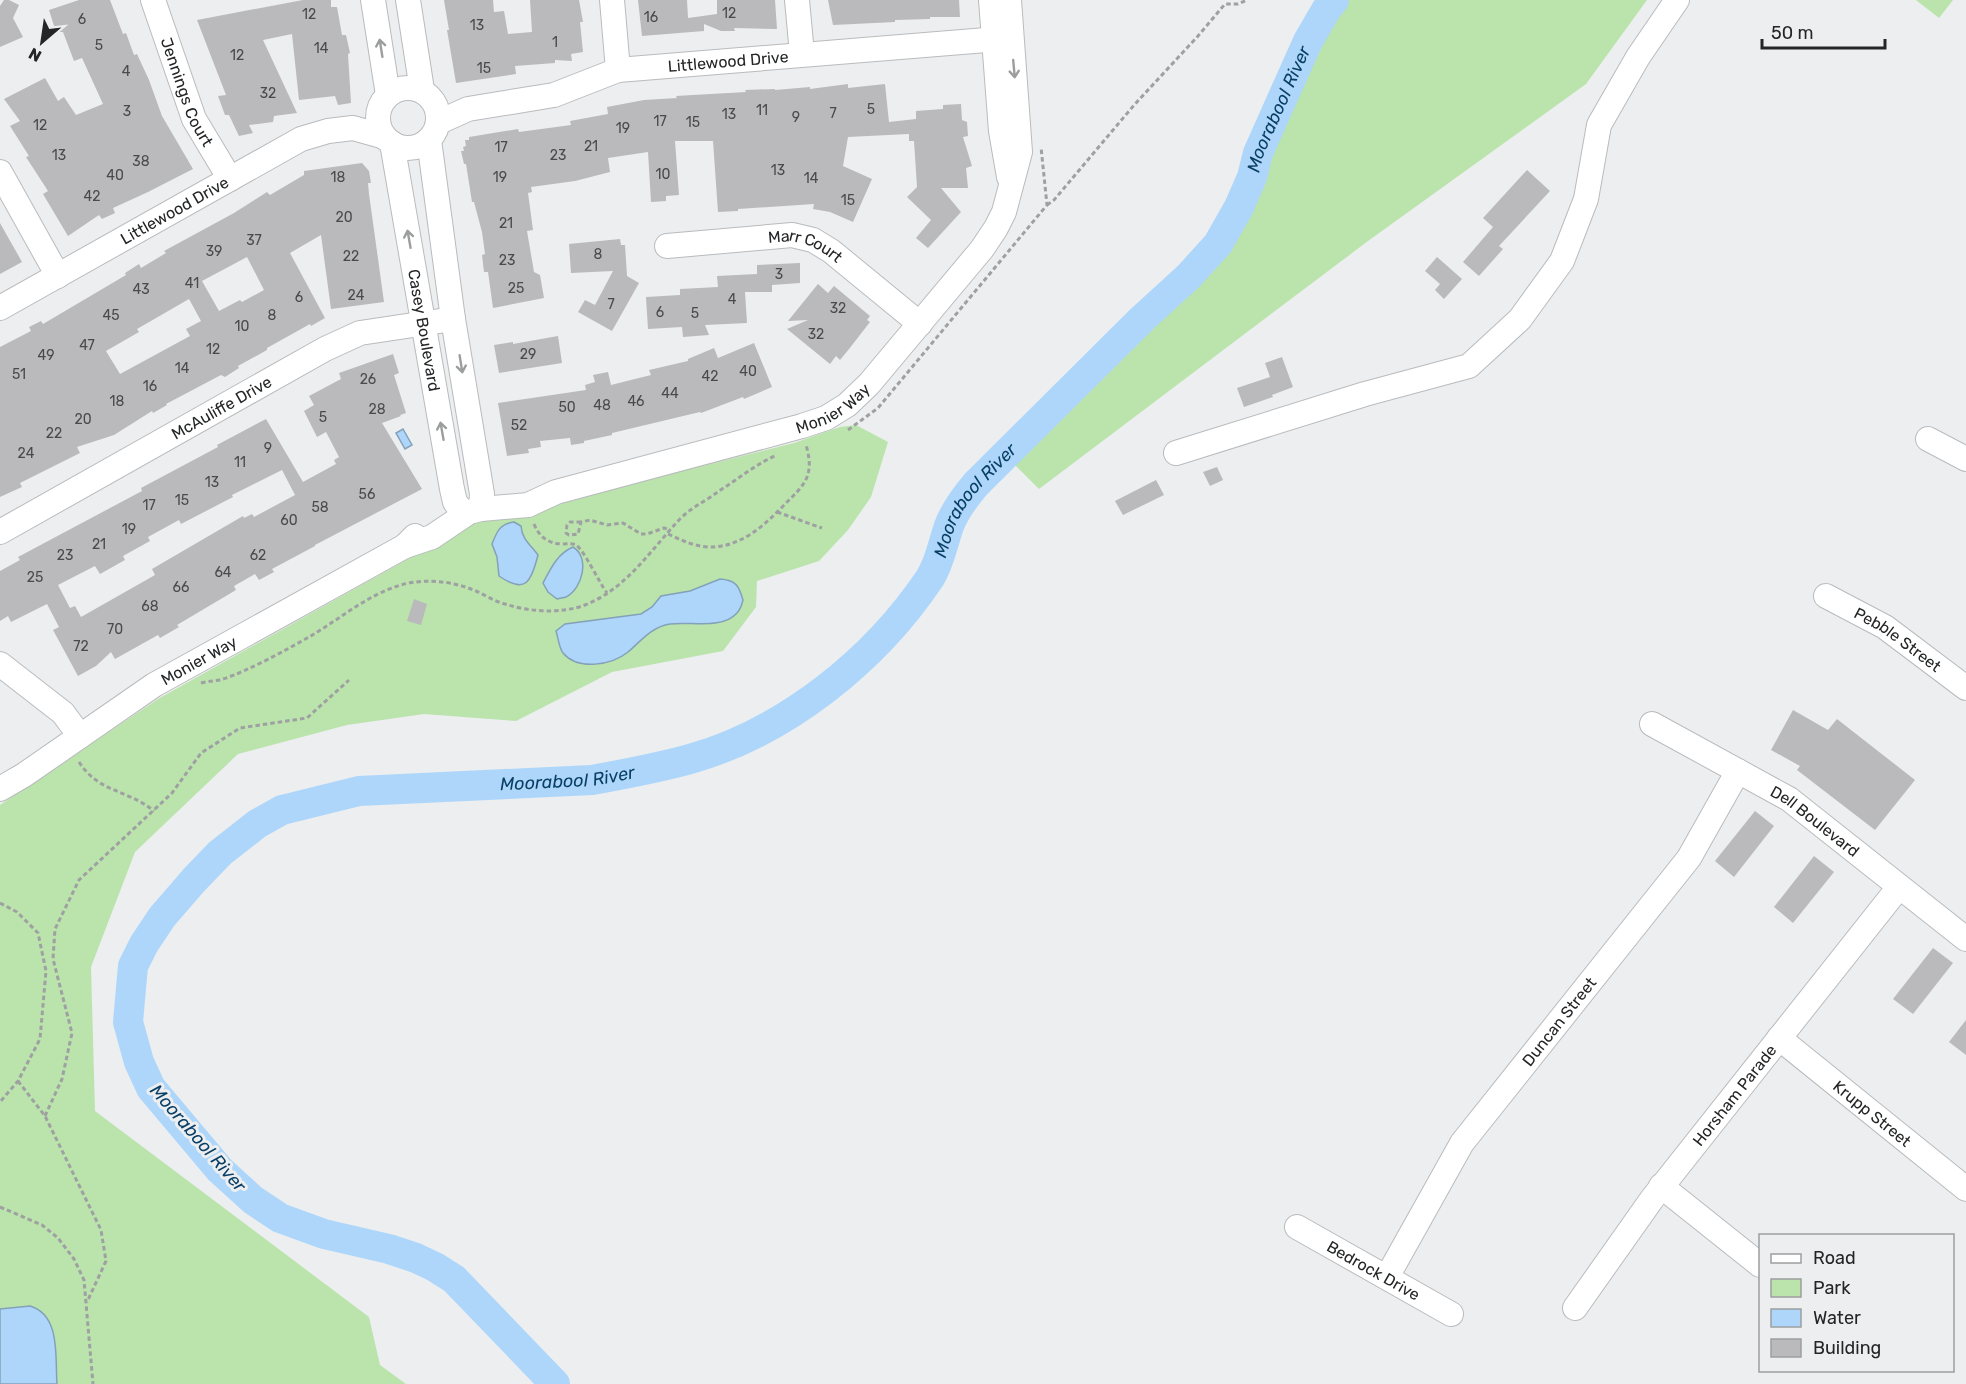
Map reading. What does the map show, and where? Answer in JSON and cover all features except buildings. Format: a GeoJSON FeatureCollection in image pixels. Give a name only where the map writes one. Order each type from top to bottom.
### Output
{"type":"FeatureCollection","features":[{"type":"Feature","properties":{"kind":"street","name":"Jennings Court"},"geometry":{"type":"LineString","coordinates":[[153,0],[194,119],[230,179]]}},
{"type":"Feature","properties":{"kind":"street"},"geometry":{"type":"LineString","coordinates":[[373,0],[383,102],[378,119],[388,140],[401,147],[421,146],[431,113],[408,87],[398,89],[383,102]]}},
{"type":"Feature","properties":{"kind":"street","name":"Casey Boulevard"},"geometry":{"type":"LineString","coordinates":[[408,0],[431,113],[471,505]]}},
{"type":"Feature","properties":{"kind":"street"},"geometry":{"type":"LineString","coordinates":[[612,0],[618,70]]}},
{"type":"Feature","properties":{"kind":"street"},"geometry":{"type":"LineString","coordinates":[[797,0],[802,54]]}},
{"type":"Feature","properties":{"kind":"street","name":"Monier Way"},"geometry":{"type":"LineString","coordinates":[[991,0],[1003,38]]}},
{"type":"Feature","properties":{"kind":"street","name":"Monier Way"},"geometry":{"type":"LineString","coordinates":[[0,789],[154,685],[405,546],[432,537],[471,505],[556,492],[802,426],[826,418],[847,405],[869,384],[920,324],[989,239],[1004,212],[1011,186],[1003,145],[1003,38],[1009,0]]}},
{"type":"Feature","properties":{"kind":"street"},"geometry":{"type":"LineString","coordinates":[[1176,453],[1365,394],[1469,366],[1520,320],[1562,261],[1586,199],[1599,125],[1638,57],[1677,0]]}},
{"type":"Feature","properties":{"kind":"street","name":"Littlewood Drive"},"geometry":{"type":"LineString","coordinates":[[431,113],[554,95],[618,70],[1003,38]]}},
{"type":"Feature","properties":{"kind":"street","name":"Littlewood Drive"},"geometry":{"type":"LineString","coordinates":[[353,128],[383,102]]}},
{"type":"Feature","properties":{"kind":"street","name":"Littlewood Drive"},"geometry":{"type":"LineString","coordinates":[[0,308],[301,139],[328,131],[353,128],[388,140]]}},
{"type":"Feature","properties":{"kind":"street","name":"Casey Boulevard"},"geometry":{"type":"LineString","coordinates":[[388,140],[424,322],[471,505]]}},
{"type":"Feature","properties":{"kind":"street"},"geometry":{"type":"LineString","coordinates":[[0,172],[58,276]]}},
{"type":"Feature","properties":{"kind":"street","name":"Marr Court"},"geometry":{"type":"LineString","coordinates":[[667,246],[792,235],[813,240],[831,251],[920,324]]}},
{"type":"Feature","properties":{"kind":"street","name":"McAuliffe Drive"},"geometry":{"type":"LineString","coordinates":[[0,532],[325,349],[360,333],[453,319]]}},
{"type":"Feature","properties":{"kind":"street"},"geometry":{"type":"LineString","coordinates":[[1928,439],[1966,459]]}},
{"type":"Feature","properties":{"kind":"street","name":"Pebble Street"},"geometry":{"type":"LineString","coordinates":[[1826,596],[1885,627],[1966,688]]}},
{"type":"Feature","properties":{"kind":"street"},"geometry":{"type":"LineString","coordinates":[[0,664],[63,713],[80,736]]}},
{"type":"Feature","properties":{"kind":"street","name":"Dell Boulevard"},"geometry":{"type":"LineString","coordinates":[[1652,724],[1789,799],[1966,939]]}},
{"type":"Feature","properties":{"kind":"street","name":"Duncan Street"},"geometry":{"type":"LineString","coordinates":[[1387,1277],[1462,1143],[1689,858],[1738,771]]}},
{"type":"Feature","properties":{"kind":"street","name":"Horsham Parade"},"geometry":{"type":"LineString","coordinates":[[1575,1308],[1661,1186],[1899,886]]}},
{"type":"Feature","properties":{"kind":"street","name":"Krupp Street"},"geometry":{"type":"LineString","coordinates":[[1779,1038],[1966,1189]]}},
{"type":"Feature","properties":{"kind":"street"},"geometry":{"type":"LineString","coordinates":[[1661,1186],[1759,1263]]}},
{"type":"Feature","properties":{"kind":"street","name":"Bedrock Drive"},"geometry":{"type":"LineString","coordinates":[[1297,1227],[1451,1314]]}},
{"type":"Feature","properties":{"kind":"path"},"geometry":{"type":"LineString","coordinates":[[842,433],[878,408],[1047,206],[1225,4],[1238,4],[1247,0]]}},
{"type":"Feature","properties":{"kind":"path"},"geometry":{"type":"LineString","coordinates":[[1041,140],[1047,206]]}},
{"type":"Feature","properties":{"kind":"path"},"geometry":{"type":"LineString","coordinates":[[581,522],[578,534],[569,535],[566,532],[570,522],[590,520],[607,525],[623,523],[641,534],[664,528],[688,544],[708,547],[729,544],[748,536],[767,522],[801,488],[808,475],[808,444],[796,448]]}},
{"type":"Feature","properties":{"kind":"path"},"geometry":{"type":"LineString","coordinates":[[195,686],[224,679],[243,670],[309,637],[369,598],[408,584],[434,582],[454,584],[503,604],[542,611],[584,606],[607,593],[648,557],[692,509],[768,459],[786,451]]}},
{"type":"Feature","properties":{"kind":"path"},"geometry":{"type":"LineString","coordinates":[[777,512],[822,528]]}},
{"type":"Feature","properties":{"kind":"path"},"geometry":{"type":"LineString","coordinates":[[533,521],[545,541],[573,544],[581,549],[607,593]]}},
{"type":"Feature","properties":{"kind":"path"},"geometry":{"type":"LineString","coordinates":[[45,1116],[62,1078],[72,1033],[53,959],[55,929],[79,880],[172,793],[201,753],[240,728],[307,718],[349,680]]}},
{"type":"Feature","properties":{"kind":"path"},"geometry":{"type":"LineString","coordinates":[[78,760],[86,773],[95,781],[134,798],[154,811]]}},
{"type":"Feature","properties":{"kind":"path"},"geometry":{"type":"LineString","coordinates":[[0,903],[17,912],[38,933],[46,971],[40,1039],[18,1081],[0,1102]]}},
{"type":"Feature","properties":{"kind":"path"},"geometry":{"type":"LineString","coordinates":[[18,1081],[45,1116],[101,1230],[106,1261],[87,1302]]}},
{"type":"Feature","properties":{"kind":"path"},"geometry":{"type":"LineString","coordinates":[[0,1207],[42,1225],[58,1238],[74,1259],[84,1280],[93,1384]]}},
{"type":"Feature","properties":{"kind":"green space"},"geometry":{"type":"Polygon","coordinates":[[[1349,0],[1647,0],[1586,84],[1368,241],[1039,489],[1006,456],[1142,319],[1189,276],[1218,244],[1239,207],[1266,104],[1349,0]]]}},
{"type":"Feature","properties":{"kind":"green space"},"geometry":{"type":"Polygon","coordinates":[[[1916,0],[1953,0],[1939,18],[1916,0]]]}},
{"type":"Feature","properties":{"kind":"green space"},"geometry":{"type":"Polygon","coordinates":[[[856,425],[888,442],[871,497],[848,530],[819,561],[757,581],[756,607],[723,651],[612,672],[516,721],[424,714],[347,725],[238,754],[135,852],[91,967],[95,1111],[369,1317],[380,1365],[406,1384],[0,1384],[0,805],[158,699],[484,515],[515,513],[794,443],[840,427],[856,425]]]}},
{"type":"Feature","properties":{"kind":"water"},"geometry":{"type":"Polygon","coordinates":[[[403,429],[412,445],[405,449],[396,433],[403,429]]]}},
{"type":"Feature","properties":{"kind":"water"},"geometry":{"type":"Polygon","coordinates":[[[514,522],[521,526],[525,539],[538,555],[533,573],[526,583],[521,585],[499,576],[497,557],[492,544],[505,524],[514,522]]]}},
{"type":"Feature","properties":{"kind":"water"},"geometry":{"type":"Polygon","coordinates":[[[573,547],[578,552],[583,565],[580,580],[572,593],[557,599],[548,592],[543,583],[559,558],[573,547]]]}},
{"type":"Feature","properties":{"kind":"water"},"geometry":{"type":"Polygon","coordinates":[[[720,579],[736,585],[743,600],[738,612],[731,618],[714,623],[678,623],[663,626],[652,631],[621,657],[604,663],[577,662],[569,659],[562,651],[556,631],[565,624],[641,614],[652,607],[661,596],[690,591],[720,579]]]}},
{"type":"Feature","properties":{"kind":"water"},"geometry":{"type":"Polygon","coordinates":[[[30,1306],[47,1318],[52,1328],[56,1350],[57,1384],[0,1384],[0,1309],[30,1306]]]}},
{"type":"Feature","properties":{"kind":"waterway","name":"Moorabool River"},"geometry":{"type":"LineString","coordinates":[[555,1384],[454,1279],[416,1258],[389,1249],[324,1234],[280,1218],[253,1200],[220,1170],[151,1088],[139,1062],[128,1022],[133,966],[144,944],[162,917],[220,853],[257,824],[282,810],[359,791],[592,780],[654,768],[726,747],[760,731],[825,689],[883,637],[908,608],[930,578],[939,559],[951,520],[976,484],[1142,319],[1189,276],[1218,244],[1239,207],[1252,177],[1258,153],[1308,41],[1334,0]]}}]}
